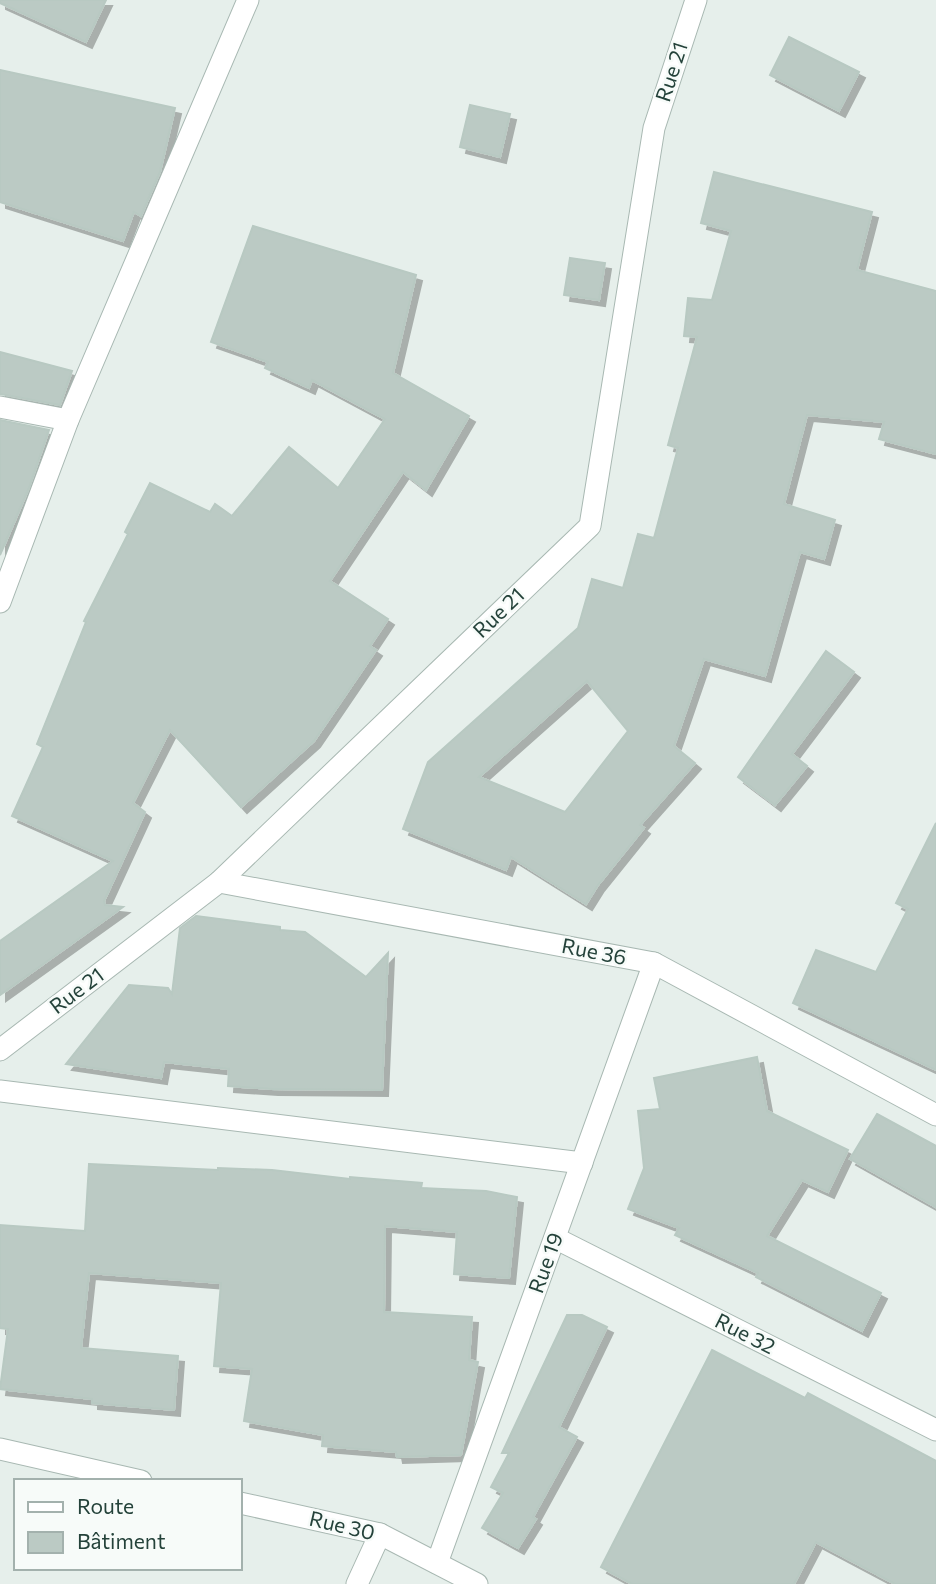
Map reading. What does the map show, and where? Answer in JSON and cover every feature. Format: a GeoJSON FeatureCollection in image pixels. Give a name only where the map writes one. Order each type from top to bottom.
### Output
{"type":"FeatureCollection","features":[{"type":"Feature","properties":{"kind":"street"},"geometry":{"type":"LineString","coordinates":[[0,602],[68,420],[248,0]]}},
{"type":"Feature","properties":{"kind":"street","name":"Rue 21"},"geometry":{"type":"LineString","coordinates":[[0,1049],[219,882],[590,526],[654,128],[696,0]]}},
{"type":"Feature","properties":{"kind":"street"},"geometry":{"type":"LineString","coordinates":[[0,407],[68,420]]}},
{"type":"Feature","properties":{"kind":"street","name":"Rue 36"},"geometry":{"type":"LineString","coordinates":[[219,882],[654,963],[936,1115]]}},
{"type":"Feature","properties":{"kind":"street","name":"Rue 19"},"geometry":{"type":"LineString","coordinates":[[437,1563],[654,963]]}},
{"type":"Feature","properties":{"kind":"street"},"geometry":{"type":"LineString","coordinates":[[0,1091],[582,1163]]}},
{"type":"Feature","properties":{"kind":"street","name":"Rue 32"},"geometry":{"type":"LineString","coordinates":[[555,1238],[936,1430]]}},
{"type":"Feature","properties":{"kind":"street"},"geometry":{"type":"LineString","coordinates":[[0,1449],[132,1479]]}},
{"type":"Feature","properties":{"kind":"street","name":"Rue 30"},"geometry":{"type":"LineString","coordinates":[[242,1503],[380,1534],[477,1584]]}},
{"type":"Feature","properties":{"kind":"street"},"geometry":{"type":"LineString","coordinates":[[357,1584],[380,1534]]}},
{"type":"Feature","properties":{"kind":"building"},"geometry":{"type":"Polygon","coordinates":[[[0,0],[106,0],[86,42],[0,3],[0,0]]]}},
{"type":"Feature","properties":{"kind":"building"},"geometry":{"type":"Polygon","coordinates":[[[789,37],[859,72],[839,111],[770,75],[789,37]]]}},
{"type":"Feature","properties":{"kind":"building"},"geometry":{"type":"Polygon","coordinates":[[[0,70],[175,108],[160,172],[141,216],[134,212],[123,241],[0,202],[0,70]]]}},
{"type":"Feature","properties":{"kind":"building"},"geometry":{"type":"Polygon","coordinates":[[[470,105],[510,114],[500,157],[460,147],[470,105]]]}},
{"type":"Feature","properties":{"kind":"building"},"geometry":{"type":"Polygon","coordinates":[[[714,172],[872,212],[857,270],[936,291],[936,454],[879,439],[884,422],[807,415],[784,504],[835,520],[824,559],[800,552],[765,676],[704,659],[674,746],[695,763],[640,825],[644,828],[586,904],[511,857],[506,870],[403,829],[428,762],[578,628],[592,579],[623,588],[638,534],[654,538],[678,448],[668,445],[697,337],[684,336],[688,298],[712,300],[731,231],[701,223],[714,172]],[[587,681],[479,777],[565,812],[628,731],[587,681]]]}},
{"type":"Feature","properties":{"kind":"building"},"geometry":{"type":"Polygon","coordinates":[[[253,226],[416,275],[393,373],[469,416],[426,490],[403,472],[330,581],[388,619],[370,646],[376,650],[314,741],[241,807],[170,730],[133,803],[145,812],[104,901],[105,905],[123,907],[0,995],[0,941],[113,861],[12,816],[43,747],[37,744],[86,622],[84,621],[128,534],[125,532],[150,483],[210,512],[215,504],[232,516],[289,447],[338,488],[385,419],[312,380],[309,388],[265,368],[268,362],[211,342],[253,226]]]}},
{"type":"Feature","properties":{"kind":"building"},"geometry":{"type":"Polygon","coordinates":[[[570,258],[605,263],[599,300],[564,295],[570,258]]]}},
{"type":"Feature","properties":{"kind":"building"},"geometry":{"type":"Polygon","coordinates":[[[0,352],[72,371],[60,405],[0,394],[0,352]]]}},
{"type":"Feature","properties":{"kind":"building"},"geometry":{"type":"Polygon","coordinates":[[[0,420],[49,430],[29,488],[0,555],[0,420]]]}},
{"type":"Feature","properties":{"kind":"building"},"geometry":{"type":"Polygon","coordinates":[[[826,651],[854,672],[792,754],[807,766],[775,805],[738,777],[826,651]]]}},
{"type":"Feature","properties":{"kind":"building"},"geometry":{"type":"Polygon","coordinates":[[[936,823],[936,1070],[793,1003],[816,950],[876,972],[908,909],[896,903],[936,823]]]}},
{"type":"Feature","properties":{"kind":"building"},"geometry":{"type":"Polygon","coordinates":[[[196,916],[305,932],[366,977],[388,953],[382,1090],[228,1086],[229,1069],[164,1062],[161,1078],[66,1064],[129,985],[168,988],[172,994],[180,928],[196,916]]]}},
{"type":"Feature","properties":{"kind":"building"},"geometry":{"type":"Polygon","coordinates":[[[757,1057],[767,1111],[848,1150],[828,1192],[802,1180],[767,1236],[881,1293],[862,1331],[756,1277],[758,1273],[675,1235],[679,1228],[628,1209],[644,1168],[638,1111],[660,1109],[654,1078],[757,1057]]]}},
{"type":"Feature","properties":{"kind":"building"},"geometry":{"type":"Polygon","coordinates":[[[877,1114],[936,1146],[936,1207],[850,1159],[877,1114]]]}},
{"type":"Feature","properties":{"kind":"building"},"geometry":{"type":"Polygon","coordinates":[[[89,1164],[272,1170],[350,1179],[422,1183],[421,1188],[486,1191],[517,1197],[509,1278],[454,1274],[457,1232],[385,1226],[384,1312],[472,1317],[469,1360],[478,1362],[461,1455],[397,1457],[396,1452],[322,1446],[323,1435],[244,1421],[252,1369],[214,1366],[221,1283],[89,1273],[81,1348],[178,1356],[174,1410],[92,1403],[92,1399],[0,1389],[8,1329],[0,1328],[0,1225],[85,1231],[89,1164]]]}},
{"type":"Feature","properties":{"kind":"building"},"geometry":{"type":"Polygon","coordinates":[[[567,1315],[582,1315],[607,1327],[559,1427],[577,1437],[533,1517],[536,1519],[518,1548],[482,1528],[503,1493],[491,1487],[509,1453],[502,1453],[567,1315]]]}},
{"type":"Feature","properties":{"kind":"building"},"geometry":{"type":"Polygon","coordinates":[[[712,1350],[805,1398],[808,1393],[936,1461],[936,1584],[895,1584],[816,1542],[794,1584],[632,1584],[601,1567],[712,1350]]]}}]}
